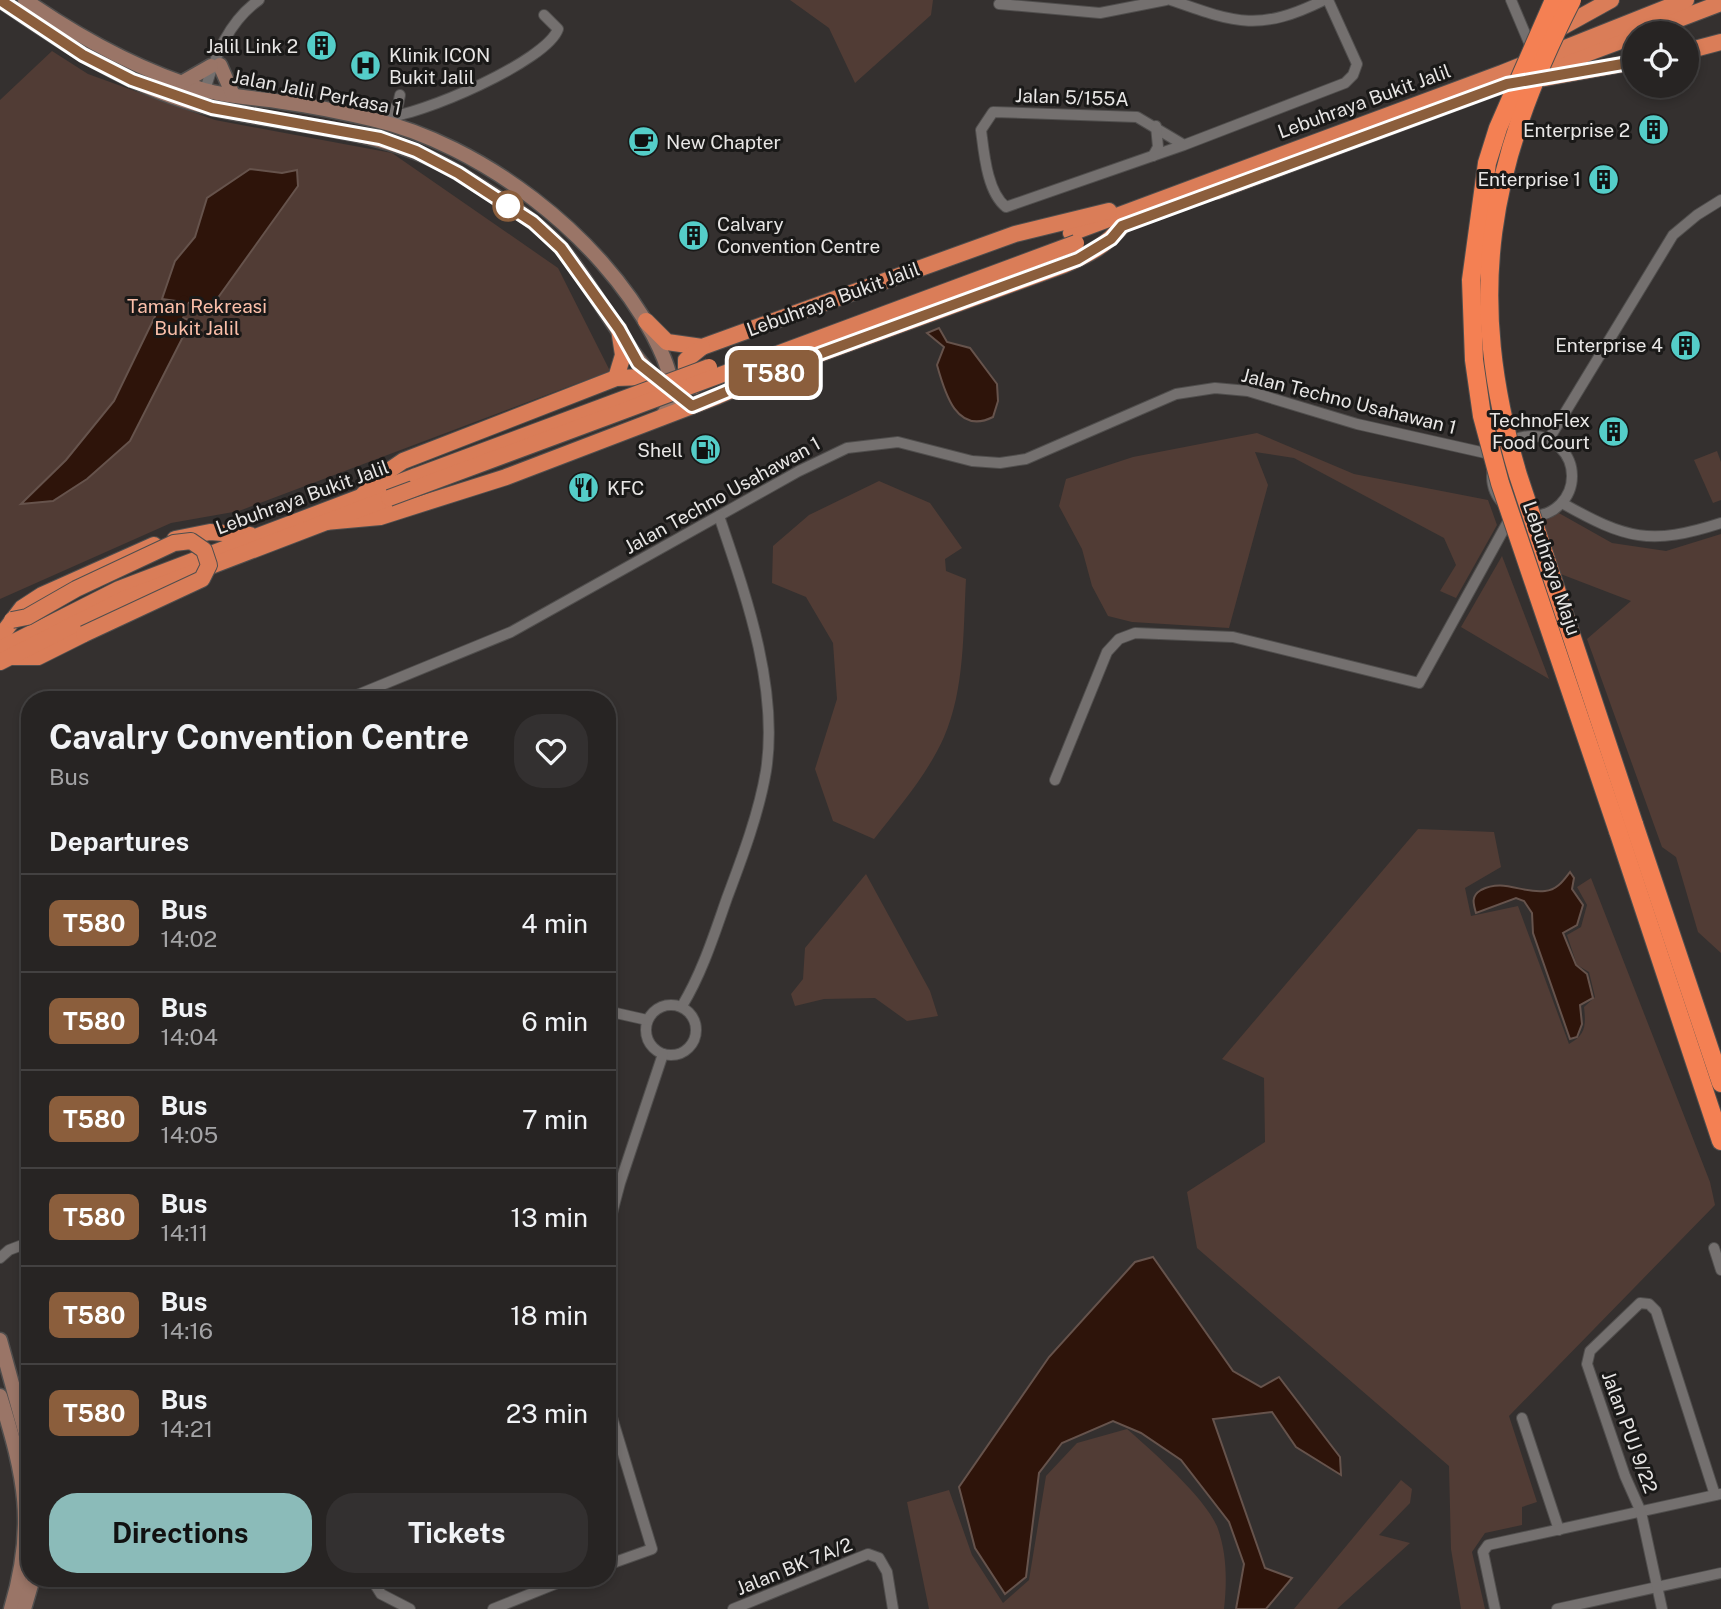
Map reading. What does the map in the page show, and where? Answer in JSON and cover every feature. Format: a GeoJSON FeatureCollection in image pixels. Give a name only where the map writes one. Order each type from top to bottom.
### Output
{"type":"FeatureCollection","features":[{"type":"Feature","properties":{"kind":"highway","name":"Lebuhraya Maju"},"geometry":{"type":"LineString","coordinates":[[1554,0],[1502,118],[1487,163],[1471,281],[1474,360],[1482,416],[1500,483],[1721,1083]]}},
{"type":"Feature","properties":{"kind":"highway","name":"Lebuhraya Maju"},"geometry":{"type":"LineString","coordinates":[[1572,0],[1531,90],[1505,167],[1491,251],[1490,342],[1508,440],[1721,1141]]}},
{"type":"Feature","properties":{"kind":"highway"},"geometry":{"type":"LineString","coordinates":[[1504,78],[1530,45],[1611,0]]}},
{"type":"Feature","properties":{"kind":"highway","name":"Lebuhraya Bukit Jalil"},"geometry":{"type":"LineString","coordinates":[[3,656],[119,589],[416,476],[1074,238],[1122,226],[1504,78],[1686,0]]}},
{"type":"Feature","properties":{"kind":"highway"},"geometry":{"type":"LineString","coordinates":[[1674,21],[1721,3]]}},
{"type":"Feature","properties":{"kind":"highway","name":"Lebuhraya Bukit Jalil"},"geometry":{"type":"LineString","coordinates":[[3,656],[122,600],[1074,238],[1159,201],[1504,78],[1622,40]]}},
{"type":"Feature","properties":{"kind":"highway"},"geometry":{"type":"LineString","coordinates":[[1699,48],[1721,42]]}},
{"type":"Feature","properties":{"kind":"highway"},"geometry":{"type":"LineString","coordinates":[[1504,78],[1622,63]]}},
{"type":"Feature","properties":{"kind":"highway"},"geometry":{"type":"LineString","coordinates":[[718,396],[697,389],[686,375],[686,360],[702,347],[1015,234],[1064,220],[1159,201]]}},
{"type":"Feature","properties":{"kind":"highway"},"geometry":{"type":"LineString","coordinates":[[325,522],[380,517],[506,477],[718,396],[800,361],[1064,265],[1092,253],[1111,239],[1122,226]]}},
{"type":"Feature","properties":{"kind":"highway"},"geometry":{"type":"LineString","coordinates":[[646,321],[667,342],[702,347]]}},
{"type":"Feature","properties":{"kind":"highway"},"geometry":{"type":"LineString","coordinates":[[616,378],[623,355],[619,329]]}},
{"type":"Feature","properties":{"kind":"highway"},"geometry":{"type":"LineString","coordinates":[[362,497],[381,476],[403,461],[616,378],[645,377],[658,386],[659,401],[653,421]]}},
{"type":"Feature","properties":{"kind":"highway"},"geometry":{"type":"LineString","coordinates":[[0,637],[22,608],[42,595],[151,546],[210,532],[256,536]]}},
{"type":"Feature","properties":{"kind":"highway"},"geometry":{"type":"LineString","coordinates":[[3,656],[38,657],[202,579],[209,565],[204,550],[191,541],[174,543],[76,589],[27,617],[12,620]]}},
{"type":"Feature","properties":{"kind":"main road","name":"Jalan Jalil Perkasa 1"},"geometry":{"type":"LineString","coordinates":[[0,0],[19,4],[39,18],[56,21],[133,63],[210,93],[377,118],[470,157],[528,194],[600,262],[646,321],[670,372],[670,389]]}},
{"type":"Feature","properties":{"kind":"main road","name":"Jalan Jalil Perkasa 1"},"geometry":{"type":"LineString","coordinates":[[19,4],[83,55],[132,80],[227,111],[380,138],[416,151],[458,173],[533,222],[551,239],[575,266],[619,329],[638,363],[692,406]]}},
{"type":"Feature","properties":{"kind":"main road"},"geometry":{"type":"LineString","coordinates":[[0,12],[19,4]]}},
{"type":"Feature","properties":{"kind":"main road"},"geometry":{"type":"LineString","coordinates":[[183,82],[216,66],[233,95]]}},
{"type":"Feature","properties":{"kind":"main road"},"geometry":{"type":"LineString","coordinates":[[187,100],[210,93],[227,111]]}},
{"type":"Feature","properties":{"kind":"main road"},"geometry":{"type":"LineString","coordinates":[[638,363],[657,362],[661,350]]}},
{"type":"Feature","properties":{"kind":"main road"},"geometry":{"type":"LineString","coordinates":[[653,421],[669,407],[670,389]]}},
{"type":"Feature","properties":{"kind":"main road"},"geometry":{"type":"LineString","coordinates":[[0,1340],[21,1416]]}},
{"type":"Feature","properties":{"kind":"main road"},"geometry":{"type":"LineString","coordinates":[[0,1396],[19,1458],[21,1475]]}},
{"type":"Feature","properties":{"kind":"main road"},"geometry":{"type":"LineString","coordinates":[[11,1609],[21,1574]]}},
{"type":"Feature","properties":{"kind":"main road"},"geometry":{"type":"LineString","coordinates":[[24,1609],[30,1587]]}},
{"type":"Feature","properties":{"kind":"street"},"geometry":{"type":"LineString","coordinates":[[210,93],[220,50],[234,24],[259,0]]}},
{"type":"Feature","properties":{"kind":"street"},"geometry":{"type":"LineString","coordinates":[[999,4],[1100,13],[1166,0]]}},
{"type":"Feature","properties":{"kind":"street"},"geometry":{"type":"LineString","coordinates":[[1171,0],[1212,15],[1252,22],[1273,21],[1326,0]]}},
{"type":"Feature","properties":{"kind":"street","name":"Jalan 5/155A"},"geometry":{"type":"LineString","coordinates":[[1184,145],[1137,117],[993,112],[981,130],[986,164],[1000,202],[1006,207],[1184,145],[1345,83],[1353,75],[1357,64],[1326,0]]}},
{"type":"Feature","properties":{"kind":"street"},"geometry":{"type":"LineString","coordinates":[[1511,0],[1530,45]]}},
{"type":"Feature","properties":{"kind":"street"},"geometry":{"type":"LineString","coordinates":[[377,118],[407,115],[426,109],[475,88],[541,48],[558,29],[544,15]]}},
{"type":"Feature","properties":{"kind":"street"},"geometry":{"type":"LineString","coordinates":[[377,118],[398,105],[400,95]]}},
{"type":"Feature","properties":{"kind":"street"},"geometry":{"type":"LineString","coordinates":[[417,133],[417,118],[426,109]]}},
{"type":"Feature","properties":{"kind":"street"},"geometry":{"type":"LineString","coordinates":[[1153,156],[1158,147],[1156,126]]}},
{"type":"Feature","properties":{"kind":"street"},"geometry":{"type":"LineString","coordinates":[[1549,439],[1673,235],[1696,215],[1721,200]]}},
{"type":"Feature","properties":{"kind":"street","name":"Jalan Techno Usahawan 1"},"geometry":{"type":"LineString","coordinates":[[367,691],[512,632],[847,448],[898,442],[972,461],[1000,463],[1026,459],[1176,394],[1215,388],[1248,391],[1357,424],[1497,456]]}},
{"type":"Feature","properties":{"kind":"street"},"geometry":{"type":"LineString","coordinates":[[1526,436],[1549,439],[1563,449],[1571,464],[1573,481],[1562,503],[1539,516],[1513,512],[1493,487],[1492,476],[1497,456],[1514,439],[1526,436]]}},
{"type":"Feature","properties":{"kind":"street"},"geometry":{"type":"LineString","coordinates":[[1562,503],[1606,527],[1638,537],[1673,536],[1721,523]]}},
{"type":"Feature","properties":{"kind":"street"},"geometry":{"type":"LineString","coordinates":[[1055,780],[1107,652],[1119,639],[1135,634],[1233,637],[1419,682],[1513,512]]}},
{"type":"Feature","properties":{"kind":"street"},"geometry":{"type":"LineString","coordinates":[[682,1006],[696,982],[739,866],[766,770],[767,700],[753,617],[719,516]]}},
{"type":"Feature","properties":{"kind":"street"},"geometry":{"type":"LineString","coordinates":[[674,1004],[682,1006],[694,1018],[696,1035],[687,1049],[671,1055],[663,1054],[650,1044],[646,1028],[648,1020],[658,1008],[674,1004]]}},
{"type":"Feature","properties":{"kind":"street"},"geometry":{"type":"LineString","coordinates":[[616,1014],[648,1020]]}},
{"type":"Feature","properties":{"kind":"street"},"geometry":{"type":"LineString","coordinates":[[616,1198],[663,1054]]}},
{"type":"Feature","properties":{"kind":"street"},"geometry":{"type":"LineString","coordinates":[[0,1258],[4,1249],[21,1244]]}},
{"type":"Feature","properties":{"kind":"street"},"geometry":{"type":"LineString","coordinates":[[1713,1248],[1721,1270]]}},
{"type":"Feature","properties":{"kind":"street","name":"Jalan PUJ 9/22"},"geometry":{"type":"LineString","coordinates":[[1662,1609],[1641,1512],[1625,1476],[1587,1364],[1590,1351],[1640,1303],[1649,1304],[1656,1311],[1718,1495]]}},
{"type":"Feature","properties":{"kind":"street"},"geometry":{"type":"LineString","coordinates":[[1522,1418],[1559,1530]]}},
{"type":"Feature","properties":{"kind":"street"},"geometry":{"type":"LineString","coordinates":[[616,1431],[652,1549],[616,1562]]}},
{"type":"Feature","properties":{"kind":"street"},"geometry":{"type":"LineString","coordinates":[[1495,1609],[1483,1552],[1488,1545],[1718,1495]]}},
{"type":"Feature","properties":{"kind":"street","name":"Jalan BK 7A/2"},"geometry":{"type":"LineString","coordinates":[[733,1609],[868,1555],[879,1558],[887,1572],[893,1609]]}},
{"type":"Feature","properties":{"kind":"street"},"geometry":{"type":"LineString","coordinates":[[1557,1609],[1721,1573]]}},
{"type":"Feature","properties":{"kind":"street"},"geometry":{"type":"LineString","coordinates":[[377,1587],[381,1594],[410,1609]]}},
{"type":"Feature","properties":{"kind":"street"},"geometry":{"type":"LineString","coordinates":[[493,1609],[548,1587]]}},
{"type":"Feature","properties":{"kind":"green space"},"geometry":{"type":"Polygon","coordinates":[[[790,0],[933,0],[931,15],[855,83],[829,28],[790,0]]]}},
{"type":"Feature","properties":{"kind":"green space","name":"Taman Rekreasi Bukit Jalil"},"geometry":{"type":"Polygon","coordinates":[[[52,51],[88,74],[215,120],[392,153],[558,268],[610,371],[239,511],[171,523],[0,599],[0,100],[52,51]]]}},
{"type":"Feature","properties":{"kind":"green space"},"geometry":{"type":"Polygon","coordinates":[[[1257,433],[1354,474],[1488,500],[1497,525],[1456,598],[1440,591],[1456,565],[1444,538],[1294,458],[1255,452],[1268,485],[1229,628],[1132,622],[1108,616],[1092,586],[1082,549],[1059,506],[1066,479],[1133,457],[1257,433]]]}},
{"type":"Feature","properties":{"kind":"green space"},"geometry":{"type":"Polygon","coordinates":[[[1717,451],[1721,462],[1721,500],[1713,503],[1694,460],[1717,451]]]}},
{"type":"Feature","properties":{"kind":"green space"},"geometry":{"type":"Polygon","coordinates":[[[879,481],[930,503],[962,548],[945,559],[946,571],[966,579],[962,660],[951,719],[929,764],[874,839],[833,821],[815,769],[837,699],[833,643],[806,597],[772,583],[773,546],[809,515],[879,481]]]}},
{"type":"Feature","properties":{"kind":"green space"},"geometry":{"type":"Polygon","coordinates":[[[1557,512],[1612,543],[1666,551],[1721,534],[1721,953],[1698,932],[1676,857],[1662,847],[1587,639],[1631,601],[1558,573],[1541,520],[1557,512]]]}},
{"type":"Feature","properties":{"kind":"green space"},"geometry":{"type":"Polygon","coordinates":[[[1502,556],[1549,679],[1461,627],[1502,556]]]}},
{"type":"Feature","properties":{"kind":"green space"},"geometry":{"type":"Polygon","coordinates":[[[1418,829],[1494,832],[1501,867],[1465,888],[1471,916],[1518,906],[1569,1044],[1582,1033],[1585,1024],[1584,1007],[1595,997],[1589,972],[1577,965],[1567,935],[1581,927],[1587,905],[1577,887],[1591,878],[1710,1182],[1715,1205],[1509,1416],[1537,1502],[1522,1507],[1522,1525],[1485,1533],[1472,1552],[1485,1609],[1461,1609],[1451,1549],[1449,1466],[1197,1248],[1187,1192],[1265,1142],[1264,1078],[1222,1059],[1418,829]]]}},
{"type":"Feature","properties":{"kind":"green space"},"geometry":{"type":"Polygon","coordinates":[[[866,874],[930,991],[938,1016],[907,1021],[875,998],[824,999],[795,1006],[791,994],[803,979],[805,948],[866,874]]]}},
{"type":"Feature","properties":{"kind":"green space"},"geometry":{"type":"Polygon","coordinates":[[[1127,1429],[1178,1476],[1212,1517],[1218,1529],[1225,1559],[1224,1609],[929,1609],[907,1502],[949,1490],[972,1555],[1003,1603],[1029,1580],[1046,1476],[1077,1443],[1127,1429]]]}},
{"type":"Feature","properties":{"kind":"green space"},"geometry":{"type":"Polygon","coordinates":[[[1401,1480],[1412,1489],[1410,1503],[1379,1535],[1410,1543],[1337,1609],[1294,1609],[1401,1480]]]}},
{"type":"Feature","properties":{"kind":"shaded area"},"geometry":{"type":"Polygon","coordinates":[[[250,169],[282,173],[297,170],[298,186],[212,306],[162,299],[175,261],[195,237],[207,198],[250,169]]]}},
{"type":"Feature","properties":{"kind":"shaded area"},"geometry":{"type":"Polygon","coordinates":[[[159,308],[191,321],[130,441],[87,479],[53,501],[21,504],[66,460],[114,401],[159,308]]]}},
{"type":"Feature","properties":{"kind":"shaded area"},"geometry":{"type":"Polygon","coordinates":[[[939,328],[947,342],[970,348],[997,384],[998,401],[993,417],[970,421],[954,409],[937,365],[944,347],[927,333],[939,328]]]}},
{"type":"Feature","properties":{"kind":"shaded area"},"geometry":{"type":"Polygon","coordinates":[[[1570,872],[1574,878],[1572,889],[1583,905],[1577,925],[1563,933],[1576,965],[1587,974],[1593,998],[1580,1005],[1582,1024],[1577,1037],[1570,1039],[1533,933],[1532,913],[1524,901],[1516,898],[1476,913],[1474,900],[1481,890],[1489,887],[1505,886],[1537,891],[1553,889],[1570,872]]]}},
{"type":"Feature","properties":{"kind":"shaded area"},"geometry":{"type":"Polygon","coordinates":[[[1153,1257],[1233,1371],[1261,1387],[1279,1377],[1340,1457],[1341,1475],[1296,1447],[1272,1412],[1213,1419],[1265,1568],[1292,1578],[1266,1609],[1236,1609],[1244,1564],[1229,1522],[1181,1460],[1141,1433],[1113,1421],[1062,1443],[1039,1473],[1026,1577],[1005,1594],[975,1548],[959,1487],[1049,1357],[1135,1262],[1153,1257]]]}},
{"type":"Feature","properties":{"kind":"waterway"},"geometry":{"type":"LineString","coordinates":[[178,316],[184,300]]}},
{"type":"Feature","properties":{"kind":"bus line","name":"T580"},"geometry":{"type":"LineString","coordinates":[[0,0],[48,34],[132,80],[212,108],[337,128],[380,138],[416,151],[458,173],[533,222],[561,248],[619,329],[638,363],[683,402],[692,406],[800,361],[1064,265],[1092,253],[1111,239],[1122,226],[1399,122],[1507,84],[1622,65]]}},
{"type":"Feature","properties":{"kind":"place","name":"Jalil Link 2"},"geometry":{"type":"Point","coordinates":[321,46]}},
{"type":"Feature","properties":{"kind":"place","name":"Klinik ICON Bukit Jalil"},"geometry":{"type":"Point","coordinates":[366,66]}},
{"type":"Feature","properties":{"kind":"place","name":"Enterprise 2"},"geometry":{"type":"Point","coordinates":[1653,130]}},
{"type":"Feature","properties":{"kind":"place","name":"New Chapter"},"geometry":{"type":"Point","coordinates":[643,142]}},
{"type":"Feature","properties":{"kind":"place","name":"Enterprise 1"},"geometry":{"type":"Point","coordinates":[1604,179]}},
{"type":"Feature","properties":{"kind":"place","name":"Calvary Convention Centre"},"geometry":{"type":"Point","coordinates":[694,235]}},
{"type":"Feature","properties":{"kind":"place","name":"Enterprise 4"},"geometry":{"type":"Point","coordinates":[1686,345]}},
{"type":"Feature","properties":{"kind":"place","name":"TechnoFlex Food Court"},"geometry":{"type":"Point","coordinates":[1613,431]}},
{"type":"Feature","properties":{"kind":"place","name":"Shell"},"geometry":{"type":"Point","coordinates":[706,450]}},
{"type":"Feature","properties":{"kind":"place","name":"KFC"},"geometry":{"type":"Point","coordinates":[584,488]}}]}
